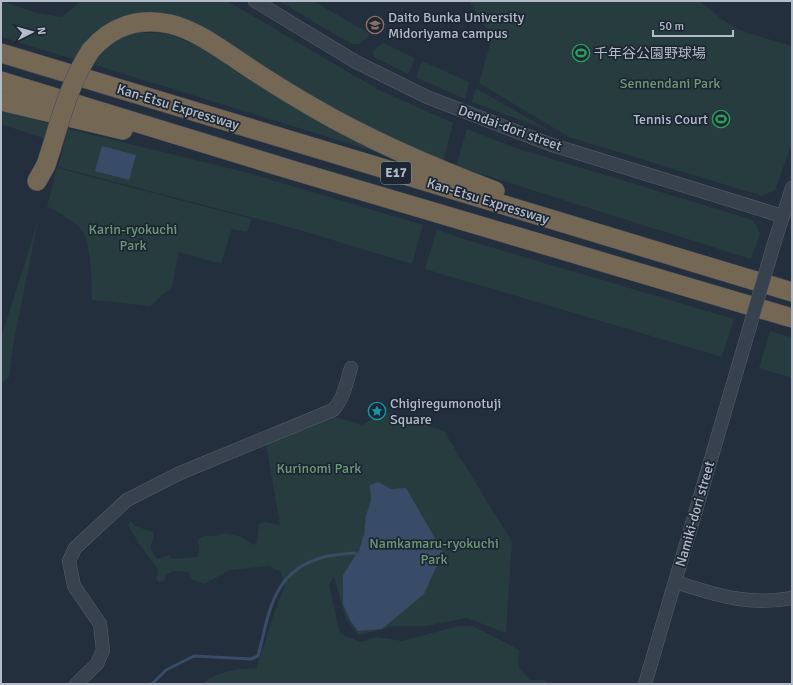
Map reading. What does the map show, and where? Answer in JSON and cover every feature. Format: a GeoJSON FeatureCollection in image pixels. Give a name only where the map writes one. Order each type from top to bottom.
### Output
{"type":"FeatureCollection","features":[{"type":"Feature","properties":{"kind":"highway"},"geometry":{"type":"LineString","coordinates":[[37,181],[46,165],[70,90],[81,64],[91,50],[102,37],[115,29],[137,23],[161,22],[187,30],[312,106],[364,134],[472,182],[638,246]]}},
{"type":"Feature","properties":{"kind":"highway","name":"Kan-Etsu Expressway"},"geometry":{"type":"LineString","coordinates":[[1,53],[792,292]]}},
{"type":"Feature","properties":{"kind":"highway","name":"Kan-Etsu Expressway"},"geometry":{"type":"LineString","coordinates":[[1,81],[295,171],[792,318]]}},
{"type":"Feature","properties":{"kind":"highway"},"geometry":{"type":"LineString","coordinates":[[1,101],[295,171]]}},
{"type":"Feature","properties":{"kind":"street","name":"Dendai-dori street"},"geometry":{"type":"LineString","coordinates":[[255,1],[356,62],[427,97],[549,144],[782,216]]}},
{"type":"Feature","properties":{"kind":"street"},"geometry":{"type":"LineString","coordinates":[[782,216],[792,188]]}},
{"type":"Feature","properties":{"kind":"street","name":"Namiki-dori street"},"geometry":{"type":"LineString","coordinates":[[645,684],[782,216]]}},
{"type":"Feature","properties":{"kind":"street"},"geometry":{"type":"LineString","coordinates":[[76,684],[82,681],[97,664],[103,650],[100,624],[74,586],[69,561],[75,548],[127,500],[180,473],[333,410],[341,400],[351,368]]}},
{"type":"Feature","properties":{"kind":"street"},"geometry":{"type":"LineString","coordinates":[[675,582],[741,601],[768,601],[792,598]]}},
{"type":"Feature","properties":{"kind":"green space"},"geometry":{"type":"Polygon","coordinates":[[[1,1],[37,13],[62,17],[81,1],[227,1],[379,90],[453,123],[443,162],[394,140],[313,99],[210,32],[172,15],[138,15],[100,29],[74,59],[1,37],[1,1]]]}},
{"type":"Feature","properties":{"kind":"green space"},"geometry":{"type":"Polygon","coordinates":[[[279,1],[313,1],[370,34],[360,44],[351,44],[279,1]]]}},
{"type":"Feature","properties":{"kind":"green space","name":"Sennendani Park"},"geometry":{"type":"Polygon","coordinates":[[[469,1],[699,1],[723,20],[741,31],[792,46],[792,143],[775,190],[762,196],[569,137],[479,83],[492,38],[469,1]]]}},
{"type":"Feature","properties":{"kind":"green space"},"geometry":{"type":"Polygon","coordinates":[[[135,32],[169,34],[200,47],[248,79],[309,115],[402,160],[92,64],[101,53],[111,45],[135,32]]]}},
{"type":"Feature","properties":{"kind":"green space"},"geometry":{"type":"Polygon","coordinates":[[[383,43],[415,58],[408,74],[374,57],[373,51],[383,43]]]}},
{"type":"Feature","properties":{"kind":"green space"},"geometry":{"type":"Polygon","coordinates":[[[422,61],[469,82],[465,99],[416,77],[422,61]]]}},
{"type":"Feature","properties":{"kind":"green space"},"geometry":{"type":"Polygon","coordinates":[[[476,88],[552,132],[472,102],[476,88]]]}},
{"type":"Feature","properties":{"kind":"green space"},"geometry":{"type":"Polygon","coordinates":[[[1,110],[50,124],[46,139],[1,124],[1,110]]]}},
{"type":"Feature","properties":{"kind":"green space"},"geometry":{"type":"Polygon","coordinates":[[[68,129],[241,171],[423,225],[412,264],[296,229],[58,167],[68,129]]]}},
{"type":"Feature","properties":{"kind":"green space"},"geometry":{"type":"Polygon","coordinates":[[[467,129],[516,148],[753,220],[760,234],[751,259],[456,166],[467,129]]]}},
{"type":"Feature","properties":{"kind":"green space","name":"Karin-ryokuchi Park"},"geometry":{"type":"Polygon","coordinates":[[[57,168],[252,219],[247,232],[232,229],[221,264],[179,252],[172,287],[150,306],[92,300],[90,256],[83,232],[76,225],[56,211],[47,207],[57,168]]]}},
{"type":"Feature","properties":{"kind":"green space"},"geometry":{"type":"Polygon","coordinates":[[[38,221],[13,346],[9,377],[1,384],[1,338],[38,221]]]}},
{"type":"Feature","properties":{"kind":"green space"},"geometry":{"type":"Polygon","coordinates":[[[437,229],[463,239],[734,319],[722,357],[425,269],[437,229]]]}},
{"type":"Feature","properties":{"kind":"green space"},"geometry":{"type":"Polygon","coordinates":[[[770,331],[792,338],[792,378],[759,368],[770,331]]]}},
{"type":"Feature","properties":{"kind":"green space","name":"Namkamaru-ryokuchi Park"},"geometry":{"type":"Polygon","coordinates":[[[386,412],[444,431],[512,542],[506,633],[467,618],[425,626],[395,626],[359,635],[346,619],[334,577],[329,584],[340,634],[362,642],[377,637],[402,641],[458,626],[473,626],[519,650],[518,666],[530,680],[545,680],[548,684],[201,684],[221,673],[240,669],[256,668],[280,596],[285,586],[281,572],[269,566],[230,570],[204,584],[192,579],[188,572],[173,571],[166,575],[164,581],[159,582],[156,579],[158,570],[128,525],[131,521],[135,526],[153,532],[151,547],[153,554],[157,559],[169,555],[172,559],[197,557],[199,551],[198,540],[201,537],[216,536],[223,533],[242,537],[253,545],[257,543],[259,524],[265,522],[280,525],[266,443],[332,416],[363,425],[372,419],[381,419],[386,412]]]}},
{"type":"Feature","properties":{"kind":"water"},"geometry":{"type":"Polygon","coordinates":[[[102,146],[136,155],[129,180],[95,171],[102,146]]]}},
{"type":"Feature","properties":{"kind":"water"},"geometry":{"type":"Polygon","coordinates":[[[378,482],[391,489],[406,488],[443,552],[424,594],[382,629],[358,631],[350,620],[343,604],[343,575],[359,550],[364,535],[366,516],[371,500],[370,485],[378,482]]]}},
{"type":"Feature","properties":{"kind":"waterway"},"geometry":{"type":"LineString","coordinates":[[152,684],[166,670],[194,656],[251,659],[258,656],[270,609],[283,583],[293,572],[307,563],[324,557],[355,553]]}},
{"type":"Feature","properties":{"kind":"place","name":"Daito Bunka University Midoriyama campus"},"geometry":{"type":"Point","coordinates":[375,25]}},
{"type":"Feature","properties":{"kind":"place","name":"千年谷公園野球場"},"geometry":{"type":"Point","coordinates":[581,53]}},
{"type":"Feature","properties":{"kind":"place","name":"Tennis Court"},"geometry":{"type":"Point","coordinates":[721,119]}},
{"type":"Feature","properties":{"kind":"place","name":"Chigiregumonotuji Square"},"geometry":{"type":"Point","coordinates":[377,411]}},
{"type":"Feature","properties":{"kind":"park label","name":"Kurinomi Park"},"geometry":{"type":"Point","coordinates":[319,468]}}]}
